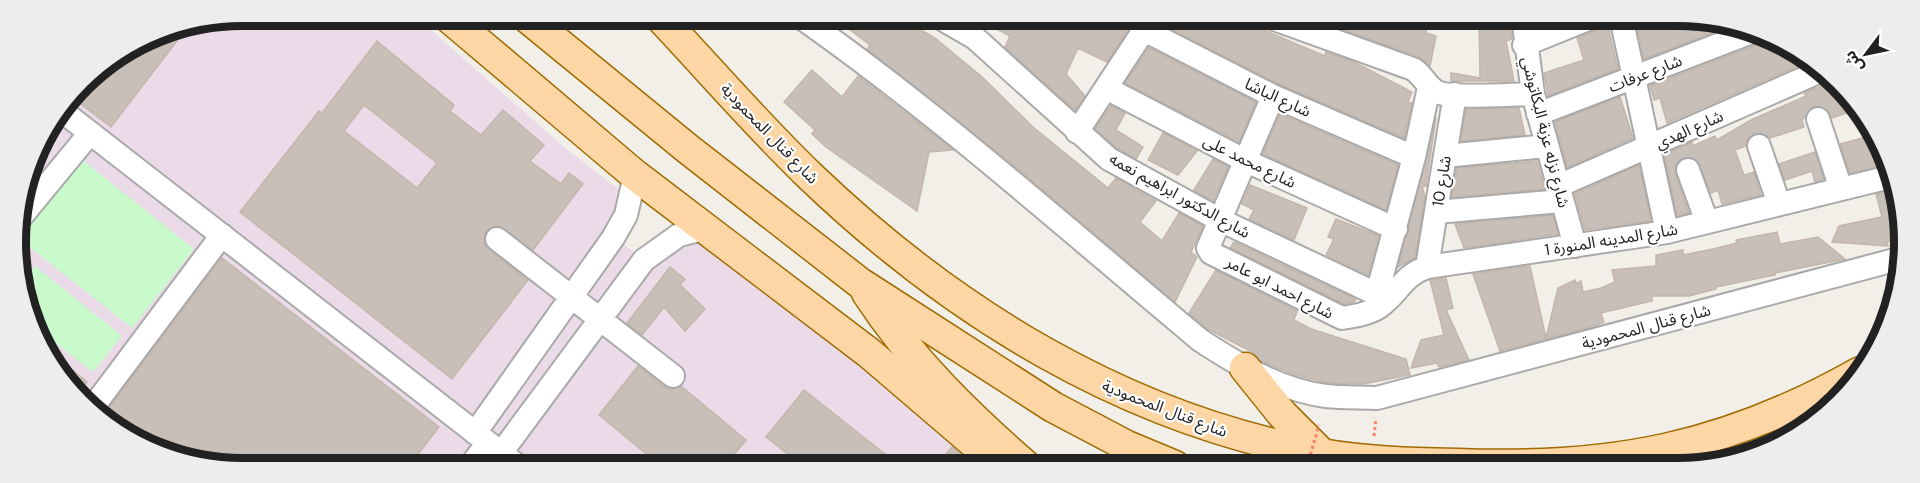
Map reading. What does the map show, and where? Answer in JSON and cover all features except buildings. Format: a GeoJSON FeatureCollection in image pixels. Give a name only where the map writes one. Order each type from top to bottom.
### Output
{"type":"FeatureCollection","features":[{"type":"Feature","properties":{"kind":"main road"},"geometry":{"type":"LineString","coordinates":[[459,26],[635,175],[869,353],[992,458]]}},
{"type":"Feature","properties":{"kind":"main road"},"geometry":{"type":"LineString","coordinates":[[537,26],[688,149],[860,283],[1053,407],[1127,446],[1156,458]]}},
{"type":"Feature","properties":{"kind":"main road","name":"شارع قنال المحمودية"},"geometry":{"type":"LineString","coordinates":[[668,26],[808,174],[895,249],[996,322],[1042,352],[1130,397],[1309,458]]}},
{"type":"Feature","properties":{"kind":"main road"},"geometry":{"type":"LineString","coordinates":[[860,283],[889,327],[932,379],[1017,458]]}},
{"type":"Feature","properties":{"kind":"main road"},"geometry":{"type":"LineString","coordinates":[[1245,368],[1314,458]]}},
{"type":"Feature","properties":{"kind":"main road","name":"شارع قنال المحمودية"},"geometry":{"type":"LineString","coordinates":[[1622,458],[1656,452],[1729,433],[1792,408],[1844,381]]}},
{"type":"Feature","properties":{"kind":"street","name":"شارع قنال المحمودية"},"geometry":{"type":"LineString","coordinates":[[814,26],[844,47],[951,133],[1200,340],[1245,368],[1281,384],[1325,396],[1377,398],[1894,260]]}},
{"type":"Feature","properties":{"kind":"street","name":"شارع الدكتور ابراهيم نعمه"},"geometry":{"type":"LineString","coordinates":[[954,26],[975,38],[1109,159],[1218,219],[1382,297]]}},
{"type":"Feature","properties":{"kind":"street"},"geometry":{"type":"LineString","coordinates":[[1077,132],[1144,26]]}},
{"type":"Feature","properties":{"kind":"street","name":"شارع الباشا"},"geometry":{"type":"LineString","coordinates":[[1151,26],[1273,96],[1414,158]]}},
{"type":"Feature","properties":{"kind":"street"},"geometry":{"type":"LineString","coordinates":[[1294,26],[1413,69],[1425,79],[1429,87],[1446,95],[1455,94],[1536,104]]}},
{"type":"Feature","properties":{"kind":"street","name":"شارع نزله عزبة البكاتوشي"},"geometry":{"type":"LineString","coordinates":[[1523,26],[1524,45],[1536,104],[1575,246]]}},
{"type":"Feature","properties":{"kind":"street"},"geometry":{"type":"LineString","coordinates":[[1524,45],[1571,26]]}},
{"type":"Feature","properties":{"kind":"street"},"geometry":{"type":"LineString","coordinates":[[1623,26],[1666,232]]}},
{"type":"Feature","properties":{"kind":"street","name":"شارع عرفات"},"geometry":{"type":"LineString","coordinates":[[1536,104],[1634,77],[1743,36]]}},
{"type":"Feature","properties":{"kind":"street","name":"شارع الهدي"},"geometry":{"type":"LineString","coordinates":[[1436,212],[1560,194],[1649,147],[1815,74]]}},
{"type":"Feature","properties":{"kind":"street"},"geometry":{"type":"LineString","coordinates":[[1382,297],[1429,87]]}},
{"type":"Feature","properties":{"kind":"street","name":"شارع محمد على"},"geometry":{"type":"LineString","coordinates":[[1106,88],[1244,160],[1396,229]]}},
{"type":"Feature","properties":{"kind":"street","name":"شارع 10"},"geometry":{"type":"LineString","coordinates":[[1427,267],[1455,94]]}},
{"type":"Feature","properties":{"kind":"street","name":"شارع احمد ابو عامر"},"geometry":{"type":"LineString","coordinates":[[1273,96],[1207,244],[1211,253],[1342,318]]}},
{"type":"Feature","properties":{"kind":"street"},"geometry":{"type":"LineString","coordinates":[[67,115],[496,449]]}},
{"type":"Feature","properties":{"kind":"street"},"geometry":{"type":"LineString","coordinates":[[1818,118],[1841,189]]}},
{"type":"Feature","properties":{"kind":"street"},"geometry":{"type":"LineString","coordinates":[[28,208],[90,133]]}},
{"type":"Feature","properties":{"kind":"street"},"geometry":{"type":"LineString","coordinates":[[1445,156],[1547,146]]}},
{"type":"Feature","properties":{"kind":"street"},"geometry":{"type":"LineString","coordinates":[[1759,146],[1779,204]]}},
{"type":"Feature","properties":{"kind":"street"},"geometry":{"type":"LineString","coordinates":[[1688,170],[1707,222]]}},
{"type":"Feature","properties":{"kind":"street"},"geometry":{"type":"LineString","coordinates":[[496,449],[571,297],[621,227],[630,202],[635,175]]}},
{"type":"Feature","properties":{"kind":"street","name":"شارع المدينه المنورة 1"},"geometry":{"type":"LineString","coordinates":[[1342,318],[1361,315],[1378,307],[1382,297],[1402,281],[1427,267],[1666,232],[1885,178]]}},
{"type":"Feature","properties":{"kind":"street"},"geometry":{"type":"LineString","coordinates":[[482,458],[496,449],[655,250],[680,235],[707,228]]}},
{"type":"Feature","properties":{"kind":"street"},"geometry":{"type":"LineString","coordinates":[[97,402],[222,235]]}},
{"type":"Feature","properties":{"kind":"street"},"geometry":{"type":"LineString","coordinates":[[497,238],[673,376]]}},
{"type":"Feature","properties":{"kind":"path"},"geometry":{"type":"LineString","coordinates":[[1374,443],[1377,398]]}},
{"type":"Feature","properties":{"kind":"path"},"geometry":{"type":"LineString","coordinates":[[1315,458],[1319,425]]}},
{"type":"Feature","properties":{"kind":"shaded area"},"geometry":{"type":"Polygon","coordinates":[[[426,26],[564,147],[621,191],[611,218],[603,228],[613,238],[657,266],[678,246],[698,242],[710,243],[979,458],[242,458],[213,456],[186,450],[159,441],[121,421],[79,384],[62,362],[42,324],[33,297],[27,270],[26,227],[37,172],[54,133],[79,99],[99,79],[133,54],[172,37],[213,27],[426,26]]]}},
{"type":"Feature","properties":{"kind":"green space"},"geometry":{"type":"Polygon","coordinates":[[[80,158],[194,249],[132,328],[26,244],[26,226],[80,158]]]}},
{"type":"Feature","properties":{"kind":"green space"},"geometry":{"type":"Polygon","coordinates":[[[35,266],[122,336],[93,372],[47,335],[37,311],[28,275],[35,266]]]}}]}
